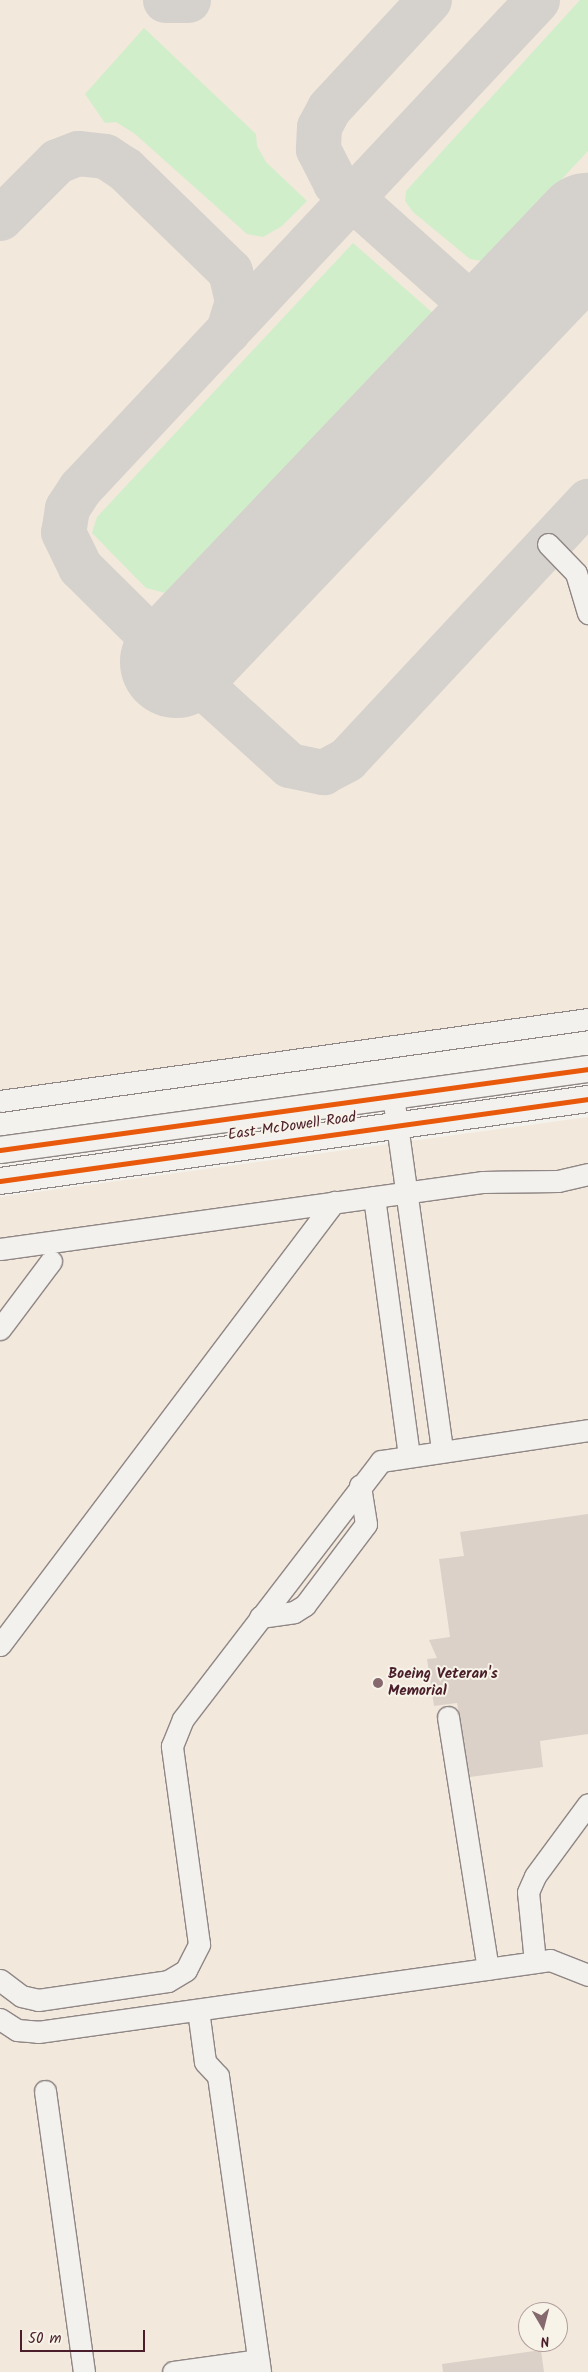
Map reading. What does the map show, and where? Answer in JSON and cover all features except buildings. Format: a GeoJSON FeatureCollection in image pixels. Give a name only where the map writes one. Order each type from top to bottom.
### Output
{"type":"FeatureCollection","features":[{"type":"Feature","properties":{"kind":"main road","name":"East McDowell Road"},"geometry":{"type":"LineString","coordinates":[[0,1150],[588,1069]]}},
{"type":"Feature","properties":{"kind":"main road","name":"East McDowell Road"},"geometry":{"type":"LineString","coordinates":[[0,1181],[588,1099]]}},
{"type":"Feature","properties":{"kind":"lane"},"geometry":{"type":"LineString","coordinates":[[548,544],[576,573],[588,613]]}},
{"type":"Feature","properties":{"kind":"lane"},"geometry":{"type":"LineString","coordinates":[[0,1101],[588,1019]]}},
{"type":"Feature","properties":{"kind":"lane"},"geometry":{"type":"LineString","coordinates":[[393,1096],[442,1451]]}},
{"type":"Feature","properties":{"kind":"lane"},"geometry":{"type":"LineString","coordinates":[[0,1249],[406,1192],[493,1181],[558,1181],[588,1174]]}},
{"type":"Feature","properties":{"kind":"lane"},"geometry":{"type":"LineString","coordinates":[[374,1197],[409,1455]]}},
{"type":"Feature","properties":{"kind":"lane"},"geometry":{"type":"LineString","coordinates":[[0,1645],[334,1202]]}},
{"type":"Feature","properties":{"kind":"lane"},"geometry":{"type":"LineString","coordinates":[[0,1329],[51,1261]]}},
{"type":"Feature","properties":{"kind":"lane"},"geometry":{"type":"LineString","coordinates":[[0,1980],[21,1996],[38,2000],[168,1981],[190,1966],[199,1944],[173,1735],[260,1617],[360,1485],[381,1461],[409,1455],[588,1430]]}},
{"type":"Feature","properties":{"kind":"lane"},"geometry":{"type":"LineString","coordinates":[[260,1617],[294,1612],[305,1605],[366,1524],[360,1485]]}},
{"type":"Feature","properties":{"kind":"lane"},"geometry":{"type":"LineString","coordinates":[[448,1717],[488,1969]]}},
{"type":"Feature","properties":{"kind":"lane"},"geometry":{"type":"LineString","coordinates":[[535,1962],[528,1892],[535,1876],[588,1804]]}},
{"type":"Feature","properties":{"kind":"lane"},"geometry":{"type":"LineString","coordinates":[[0,2019],[31,2032],[535,1962],[563,1963],[588,1975]]}},
{"type":"Feature","properties":{"kind":"lane"},"geometry":{"type":"LineString","coordinates":[[173,2372],[259,2366],[218,2076],[205,2062],[198,2010]]}},
{"type":"Feature","properties":{"kind":"lane"},"geometry":{"type":"LineString","coordinates":[[45,2090],[84,2372]]}},
{"type":"Feature","properties":{"kind":"shaded area"},"geometry":{"type":"Polygon","coordinates":[[[0,0],[588,0],[588,1031],[0,1113],[0,0]]]}},
{"type":"Feature","properties":{"kind":"shaded area"},"geometry":{"type":"Polygon","coordinates":[[[588,1117],[588,2372],[0,2372],[0,1197],[588,1117]]]}},
{"type":"Feature","properties":{"kind":"green space"},"geometry":{"type":"Polygon","coordinates":[[[580,0],[588,0],[588,151],[492,254],[482,261],[470,259],[413,212],[405,201],[406,191],[580,0]]]}},
{"type":"Feature","properties":{"kind":"green space"},"geometry":{"type":"Polygon","coordinates":[[[144,28],[256,134],[257,146],[266,162],[307,201],[282,226],[263,237],[247,234],[135,134],[116,122],[105,123],[85,94],[144,28]]]}},
{"type":"Feature","properties":{"kind":"green space"},"geometry":{"type":"Polygon","coordinates":[[[353,243],[434,314],[179,589],[165,593],[146,588],[92,533],[97,517],[353,243]]]}},
{"type":"Feature","properties":{"kind":"taxiway"},"geometry":{"type":"LineString","coordinates":[[165,0],[188,0]]}},
{"type":"Feature","properties":{"kind":"taxiway"},"geometry":{"type":"LineString","coordinates":[[429,0],[329,108],[319,127],[318,149],[335,183],[496,327]]}},
{"type":"Feature","properties":{"kind":"taxiway"},"geometry":{"type":"LineString","coordinates":[[537,0],[80,488],[67,508],[63,532],[80,567],[176,662],[289,765],[323,772],[347,759],[588,501]]}},
{"type":"Feature","properties":{"kind":"taxiway"},"geometry":{"type":"LineString","coordinates":[[0,218],[57,161],[78,153],[105,156],[125,169],[230,271],[237,301],[228,331]]}},
{"type":"Feature","properties":{"kind":"runway"},"geometry":{"type":"LineString","coordinates":[[176,662],[588,229]]}},
{"type":"Feature","properties":{"kind":"cycle path"},"geometry":{"type":"LineString","coordinates":[[0,1150],[588,1069]]}},
{"type":"Feature","properties":{"kind":"cycle path"},"geometry":{"type":"LineString","coordinates":[[0,1181],[588,1099]]}},
{"type":"Feature","properties":{"kind":"place","name":"Boeing Veteran's Memorial"},"geometry":{"type":"Point","coordinates":[378,1683]}}]}
